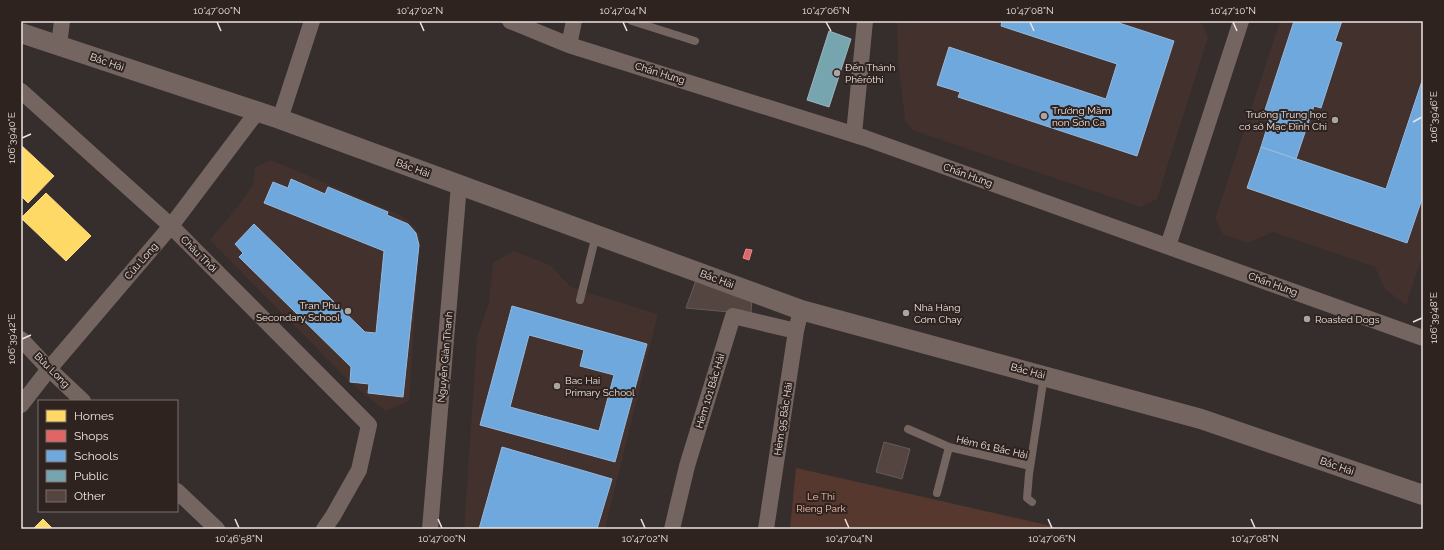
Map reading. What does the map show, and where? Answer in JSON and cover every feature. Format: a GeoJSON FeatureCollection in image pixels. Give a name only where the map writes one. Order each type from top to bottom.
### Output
{"type":"FeatureCollection","features":[{"type":"Feature","properties":{"kind":"street"},"geometry":{"type":"LineString","coordinates":[[59,45],[62,21]]}},
{"type":"Feature","properties":{"kind":"street"},"geometry":{"type":"LineString","coordinates":[[280,119],[312,21]]}},
{"type":"Feature","properties":{"kind":"street","name":"Chấn Hưng"},"geometry":{"type":"LineString","coordinates":[[510,21],[569,45],[854,134],[1423,338]]}},
{"type":"Feature","properties":{"kind":"street"},"geometry":{"type":"LineString","coordinates":[[569,45],[574,21]]}},
{"type":"Feature","properties":{"kind":"street"},"geometry":{"type":"LineString","coordinates":[[854,134],[865,21]]}},
{"type":"Feature","properties":{"kind":"street"},"geometry":{"type":"LineString","coordinates":[[1168,246],[1241,21]]}},
{"type":"Feature","properties":{"kind":"street","name":"Bắc Hải"},"geometry":{"type":"LineString","coordinates":[[21,33],[280,119],[801,310],[1201,419],[1423,495]]}},
{"type":"Feature","properties":{"kind":"street","name":"Châu Thới"},"geometry":{"type":"LineString","coordinates":[[21,91],[171,226],[369,425],[359,470],[324,529]]}},
{"type":"Feature","properties":{"kind":"street","name":"Cửu Long"},"geometry":{"type":"LineString","coordinates":[[21,405],[49,369],[171,226],[257,112]]}},
{"type":"Feature","properties":{"kind":"street","name":"Nguyễn Giàn Thanh"},"geometry":{"type":"LineString","coordinates":[[430,529],[459,185]]}},
{"type":"Feature","properties":{"kind":"street","name":"Hẻm 95 Bắc Hải"},"geometry":{"type":"LineString","coordinates":[[766,529],[796,331],[801,310]]}},
{"type":"Feature","properties":{"kind":"street","name":"Hẻm 101 Bắc Hải"},"geometry":{"type":"LineString","coordinates":[[672,529],[687,466],[733,316],[796,331]]}},
{"type":"Feature","properties":{"kind":"street","name":"Bửu Long"},"geometry":{"type":"LineString","coordinates":[[21,339],[49,369],[82,400]]}},
{"type":"Feature","properties":{"kind":"street"},"geometry":{"type":"LineString","coordinates":[[178,492],[217,529]]}},
{"type":"Feature","properties":{"kind":"lane"},"geometry":{"type":"LineString","coordinates":[[632,21],[695,41]]}},
{"type":"Feature","properties":{"kind":"lane"},"geometry":{"type":"LineString","coordinates":[[580,300],[596,235]]}},
{"type":"Feature","properties":{"kind":"lane","name":"Hẻm 61 Bắc Hải"},"geometry":{"type":"LineString","coordinates":[[1032,502],[1027,498],[1030,466],[1044,375]]}},
{"type":"Feature","properties":{"kind":"lane","name":"Hẻm 61 Bắc Hải"},"geometry":{"type":"LineString","coordinates":[[908,429],[949,447],[1030,466]]}},
{"type":"Feature","properties":{"kind":"lane"},"geometry":{"type":"LineString","coordinates":[[938,493],[949,447]]}},
{"type":"Feature","properties":{"kind":"shaded area","name":"Trường Mầm non Sơn Ca"},"geometry":{"type":"Polygon","coordinates":[[[897,21],[1201,21],[1208,37],[1157,199],[1141,207],[912,130],[905,120],[898,61],[897,21]]]}},
{"type":"Feature","properties":{"kind":"shaded area","name":"Trường Trung học cơ sở Mạc Đĩnh Chi"},"geometry":{"type":"Polygon","coordinates":[[[1280,21],[1423,21],[1423,254],[1406,305],[1385,289],[1375,267],[1273,232],[1248,243],[1223,234],[1215,219],[1280,21]]]}},
{"type":"Feature","properties":{"kind":"shaded area","name":"Tran Phu Secondary School"},"geometry":{"type":"Polygon","coordinates":[[[271,160],[396,213],[408,220],[420,234],[409,401],[385,411],[350,382],[210,240],[253,185],[255,167],[271,160]]]}},
{"type":"Feature","properties":{"kind":"shaded area","name":"Bac Hai Primary School"},"geometry":{"type":"Polygon","coordinates":[[[514,251],[550,265],[570,286],[658,314],[605,529],[464,529],[477,337],[489,302],[493,263],[514,251]]]}},
{"type":"Feature","properties":{"kind":"green space","name":"Le Thi Rieng Park"},"geometry":{"type":"Polygon","coordinates":[[[796,468],[1064,529],[790,529],[796,468]]]}},
{"type":"Feature","properties":{"kind":"building: Homes"},"geometry":{"type":"Polygon","coordinates":[[[21,145],[54,176],[28,203],[21,196],[21,145]]]}},
{"type":"Feature","properties":{"kind":"building: Homes"},"geometry":{"type":"Polygon","coordinates":[[[46,193],[91,236],[66,261],[21,218],[46,193]]]}},
{"type":"Feature","properties":{"kind":"building: Homes"},"geometry":{"type":"Polygon","coordinates":[[[43,519],[53,529],[33,529],[43,519]]]}},
{"type":"Feature","properties":{"kind":"building: Shops"},"geometry":{"type":"Polygon","coordinates":[[[746,249],[752,250],[749,260],[743,258],[746,249]]]}},
{"type":"Feature","properties":{"kind":"building: Schools"},"geometry":{"type":"Polygon","coordinates":[[[1002,21],[1113,21],[1174,41],[1137,156],[958,97],[960,92],[937,85],[949,47],[1106,99],[1117,64],[1001,26],[1002,21]]]}},
{"type":"Feature","properties":{"kind":"building: Schools"},"geometry":{"type":"Polygon","coordinates":[[[1294,21],[1342,21],[1335,41],[1342,43],[1321,108],[1314,106],[1296,159],[1261,147],[1271,115],[1264,113],[1294,21]]]}},
{"type":"Feature","properties":{"kind":"building: Schools"},"geometry":{"type":"Polygon","coordinates":[[[1423,78],[1423,196],[1407,243],[1247,188],[1261,147],[1386,189],[1423,78]]]}},
{"type":"Feature","properties":{"kind":"building: Schools"},"geometry":{"type":"Polygon","coordinates":[[[291,179],[325,194],[328,187],[388,212],[387,215],[408,224],[416,233],[419,245],[403,397],[368,393],[369,384],[350,382],[351,367],[239,257],[243,253],[235,244],[254,224],[365,332],[376,333],[384,251],[264,203],[273,182],[288,188],[291,179]]]}},
{"type":"Feature","properties":{"kind":"building: Schools"},"geometry":{"type":"Polygon","coordinates":[[[512,306],[647,344],[615,462],[480,425],[512,306]],[[529,335],[510,407],[599,431],[614,375],[580,366],[584,350],[529,335]]]}},
{"type":"Feature","properties":{"kind":"building: Schools"},"geometry":{"type":"Polygon","coordinates":[[[502,447],[612,479],[597,529],[479,529],[502,447]]]}},
{"type":"Feature","properties":{"kind":"building: Public"},"geometry":{"type":"Polygon","coordinates":[[[829,31],[851,39],[829,107],[807,100],[829,31]]]}},
{"type":"Feature","properties":{"kind":"building: Other"},"geometry":{"type":"Polygon","coordinates":[[[696,280],[752,297],[751,314],[686,308],[696,280]]]}},
{"type":"Feature","properties":{"kind":"building: Other"},"geometry":{"type":"Polygon","coordinates":[[[884,442],[910,449],[902,479],[876,472],[884,442]]]}},
{"type":"Feature","properties":{"kind":"place","name":"Đến Thánh Phêrôthi"},"geometry":{"type":"Point","coordinates":[837,73]}},
{"type":"Feature","properties":{"kind":"place","name":"Trường Mầm non Sơn Ca"},"geometry":{"type":"Point","coordinates":[1044,116]}},
{"type":"Feature","properties":{"kind":"place","name":"Trường Trung học cơ sở Mạc Đĩnh Chi"},"geometry":{"type":"Point","coordinates":[1335,120]}},
{"type":"Feature","properties":{"kind":"place","name":"Tran Phu Secondary School"},"geometry":{"type":"Point","coordinates":[348,311]}},
{"type":"Feature","properties":{"kind":"place","name":"Nhà Hàng Cơm Chay"},"geometry":{"type":"Point","coordinates":[906,313]}},
{"type":"Feature","properties":{"kind":"place","name":"Roasted Dogs"},"geometry":{"type":"Point","coordinates":[1307,319]}},
{"type":"Feature","properties":{"kind":"place","name":"Bac Hai Primary School"},"geometry":{"type":"Point","coordinates":[557,386]}}]}
